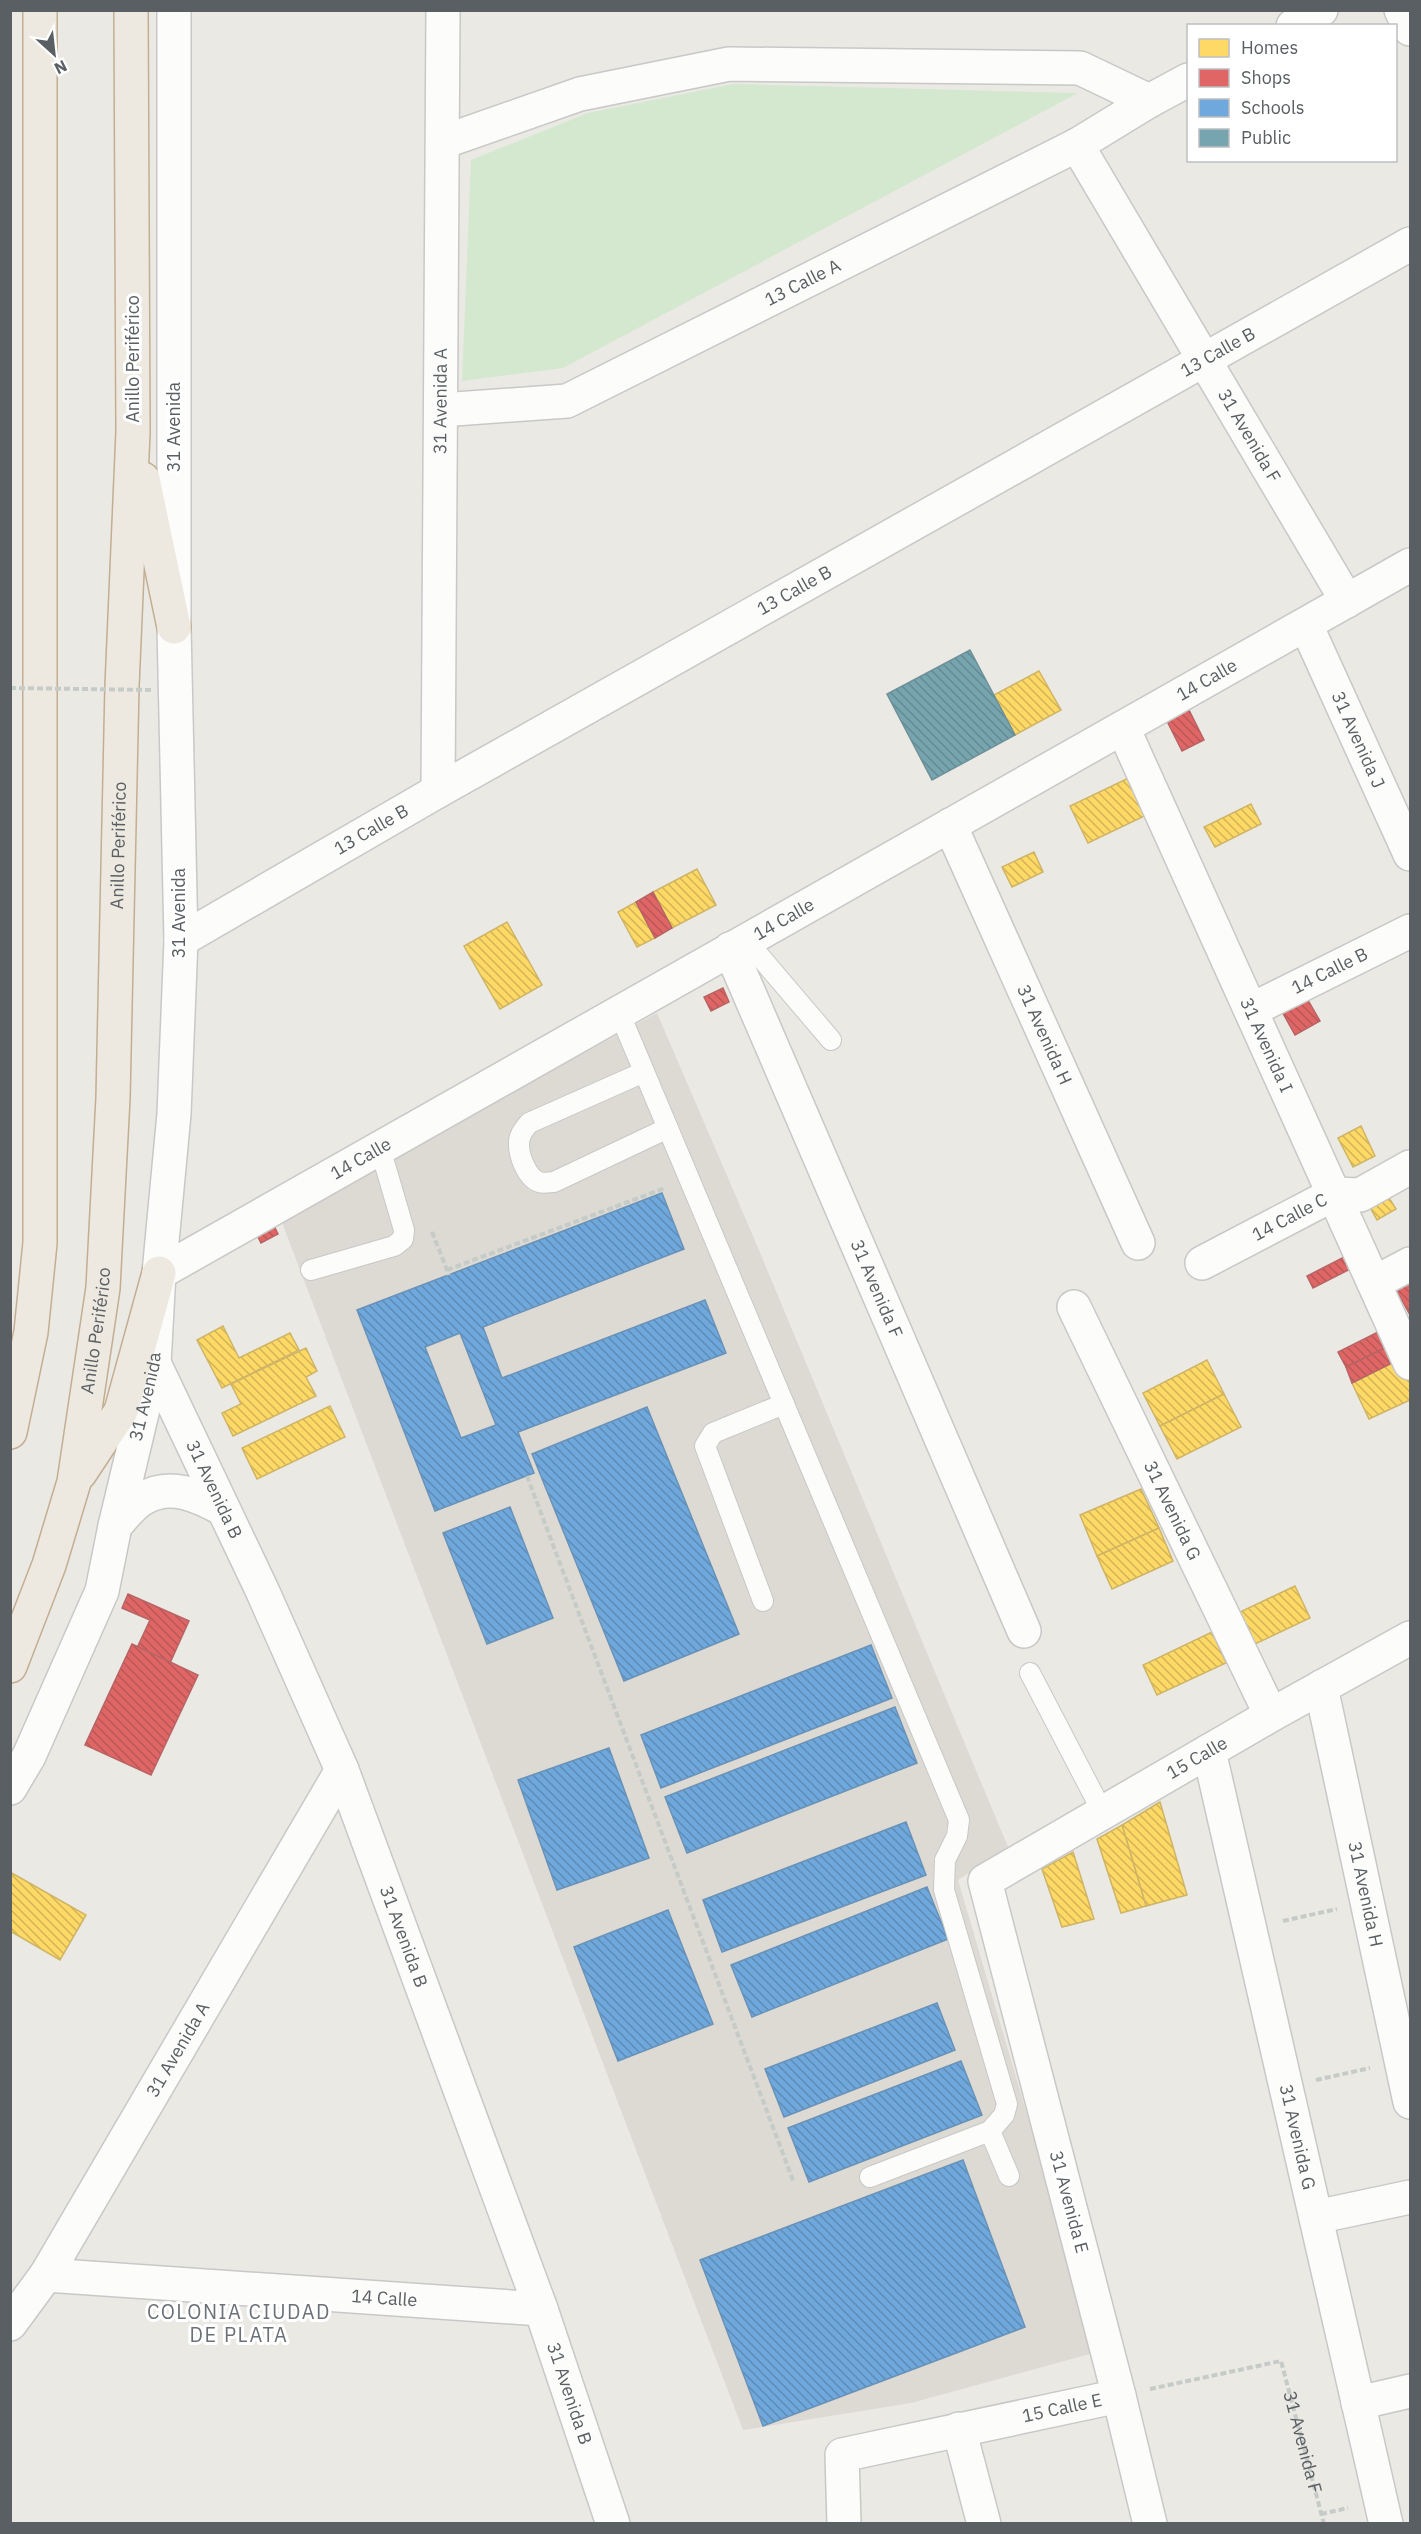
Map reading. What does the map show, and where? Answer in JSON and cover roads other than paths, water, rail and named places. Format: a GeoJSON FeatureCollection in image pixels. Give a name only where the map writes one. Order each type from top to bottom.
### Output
{"type":"FeatureCollection","features":[{"type":"Feature","properties":{"kind":"highway"},"geometry":{"type":"LineString","coordinates":[[10,1432],[31,1332],[40,1243],[40,10]]}},
{"type":"Feature","properties":{"kind":"highway","name":"Anillo Periférico"},"geometry":{"type":"LineString","coordinates":[[10,1666],[49,1565],[74,1482],[104,1288],[113,1098],[122,686],[133,432],[131,10]]}},
{"type":"Feature","properties":{"kind":"highway"},"geometry":{"type":"LineString","coordinates":[[133,432],[174,627]]}},
{"type":"Feature","properties":{"kind":"highway"},"geometry":{"type":"LineString","coordinates":[[74,1482],[121,1410],[159,1273]]}},
{"type":"Feature","properties":{"kind":"street","name":"31 Avenida"},"geometry":{"type":"LineString","coordinates":[[10,1788],[29,1756],[102,1591],[115,1526],[154,1364],[159,1273],[174,1114],[181,940],[174,627],[174,10]]}},
{"type":"Feature","properties":{"kind":"street","name":"31 Avenida A"},"geometry":{"type":"LineString","coordinates":[[438,791],[443,10]]}},
{"type":"Feature","properties":{"kind":"street"},"geometry":{"type":"LineString","coordinates":[[1296,24],[1321,10]]}},
{"type":"Feature","properties":{"kind":"street"},"geometry":{"type":"LineString","coordinates":[[1401,10],[1410,29]]}},
{"type":"Feature","properties":{"kind":"street"},"geometry":{"type":"LineString","coordinates":[[443,142],[580,94],[729,64],[1080,68],[1149,101]]}},
{"type":"Feature","properties":{"kind":"street","name":"13 Calle A"},"geometry":{"type":"LineString","coordinates":[[441,410],[567,401],[1077,145],[1187,81]]}},
{"type":"Feature","properties":{"kind":"street","name":"31 Avenida F"},"geometry":{"type":"LineString","coordinates":[[1077,145],[1347,601]]}},
{"type":"Feature","properties":{"kind":"street","name":"13 Calle B"},"geometry":{"type":"LineString","coordinates":[[181,940],[438,791],[1410,244]]}},
{"type":"Feature","properties":{"kind":"street","name":"14 Calle"},"geometry":{"type":"LineString","coordinates":[[159,1273],[1410,565]]}},
{"type":"Feature","properties":{"kind":"street","name":"31 Avenida J"},"geometry":{"type":"LineString","coordinates":[[1305,624],[1410,854]]}},
{"type":"Feature","properties":{"kind":"street","name":"31 Avenida I"},"geometry":{"type":"LineString","coordinates":[[1123,728],[1410,1363]]}},
{"type":"Feature","properties":{"kind":"street","name":"31 Avenida H"},"geometry":{"type":"LineString","coordinates":[[950,825],[1138,1243]]}},
{"type":"Feature","properties":{"kind":"street","name":"14 Calle B"},"geometry":{"type":"LineString","coordinates":[[1251,1010],[1410,931]]}},
{"type":"Feature","properties":{"kind":"street","name":"31 Avenida F"},"geometry":{"type":"LineString","coordinates":[[738,944],[1024,1631]]}},
{"type":"Feature","properties":{"kind":"street","name":"14 Calle C"},"geometry":{"type":"LineString","coordinates":[[1202,1263],[1334,1194],[1360,1195],[1410,1167]]}},
{"type":"Feature","properties":{"kind":"street"},"geometry":{"type":"LineString","coordinates":[[1374,1283],[1410,1264]]}},
{"type":"Feature","properties":{"kind":"street","name":"31 Avenida G"},"geometry":{"type":"LineString","coordinates":[[1074,1307],[1271,1715]]}},
{"type":"Feature","properties":{"kind":"street","name":"31 Avenida B"},"geometry":{"type":"LineString","coordinates":[[154,1364],[342,1770],[541,2309],[613,2523]]}},
{"type":"Feature","properties":{"kind":"street"},"geometry":{"type":"LineString","coordinates":[[115,1526],[141,1500],[160,1491],[181,1491],[200,1497],[223,1509]]}},
{"type":"Feature","properties":{"kind":"street","name":"15 Calle"},"geometry":{"type":"LineString","coordinates":[[985,1881],[1271,1715],[1410,1638]]}},
{"type":"Feature","properties":{"kind":"street","name":"31 Avenida H"},"geometry":{"type":"LineString","coordinates":[[1321,1687],[1410,2102]]}},
{"type":"Feature","properties":{"kind":"street","name":"31 Avenida G"},"geometry":{"type":"LineString","coordinates":[[1209,1752],[1386,2523]]}},
{"type":"Feature","properties":{"kind":"street","name":"31 Avenida A"},"geometry":{"type":"LineString","coordinates":[[10,2324],[46,2275],[342,1770]]}},
{"type":"Feature","properties":{"kind":"street","name":"31 Avenida E"},"geometry":{"type":"LineString","coordinates":[[985,1881],[1150,2523]]}},
{"type":"Feature","properties":{"kind":"street"},"geometry":{"type":"LineString","coordinates":[[1316,2217],[1410,2197]]}},
{"type":"Feature","properties":{"kind":"street","name":"14 Calle"},"geometry":{"type":"LineString","coordinates":[[46,2275],[541,2309]]}},
{"type":"Feature","properties":{"kind":"street"},"geometry":{"type":"LineString","coordinates":[[1358,2403],[1410,2391]]}},
{"type":"Feature","properties":{"kind":"street","name":"15 Calle E"},"geometry":{"type":"LineString","coordinates":[[844,2523],[842,2456],[958,2429],[1119,2396]]}},
{"type":"Feature","properties":{"kind":"street"},"geometry":{"type":"LineString","coordinates":[[958,2429],[984,2523]]}},
{"type":"Feature","properties":{"kind":"lane"},"geometry":{"type":"LineString","coordinates":[[738,944],[831,1040]]}},
{"type":"Feature","properties":{"kind":"lane"},"geometry":{"type":"LineString","coordinates":[[619,1012],[959,1820],[957,1836],[945,1860],[944,1890],[1007,2104],[1004,2115],[990,2131],[870,2177]]}},
{"type":"Feature","properties":{"kind":"lane"},"geometry":{"type":"LineString","coordinates":[[644,1072],[529,1123],[521,1133],[519,1144],[527,1170],[532,1178],[539,1182],[554,1182],[668,1128]]}},
{"type":"Feature","properties":{"kind":"lane"},"geometry":{"type":"LineString","coordinates":[[311,1270],[394,1246],[403,1239],[404,1230],[380,1148]]}},
{"type":"Feature","properties":{"kind":"lane"},"geometry":{"type":"LineString","coordinates":[[763,1601],[705,1446],[713,1433],[784,1404]]}},
{"type":"Feature","properties":{"kind":"lane"},"geometry":{"type":"LineString","coordinates":[[1030,1673],[1103,1813]]}},
{"type":"Feature","properties":{"kind":"lane"},"geometry":{"type":"LineString","coordinates":[[990,2131],[1009,2176]]}},
{"type":"Feature","properties":{"kind":"district","name":"COLONIA CIUDAD DE PLATA"},"geometry":{"type":"Point","coordinates":[239,2324]}}]}
